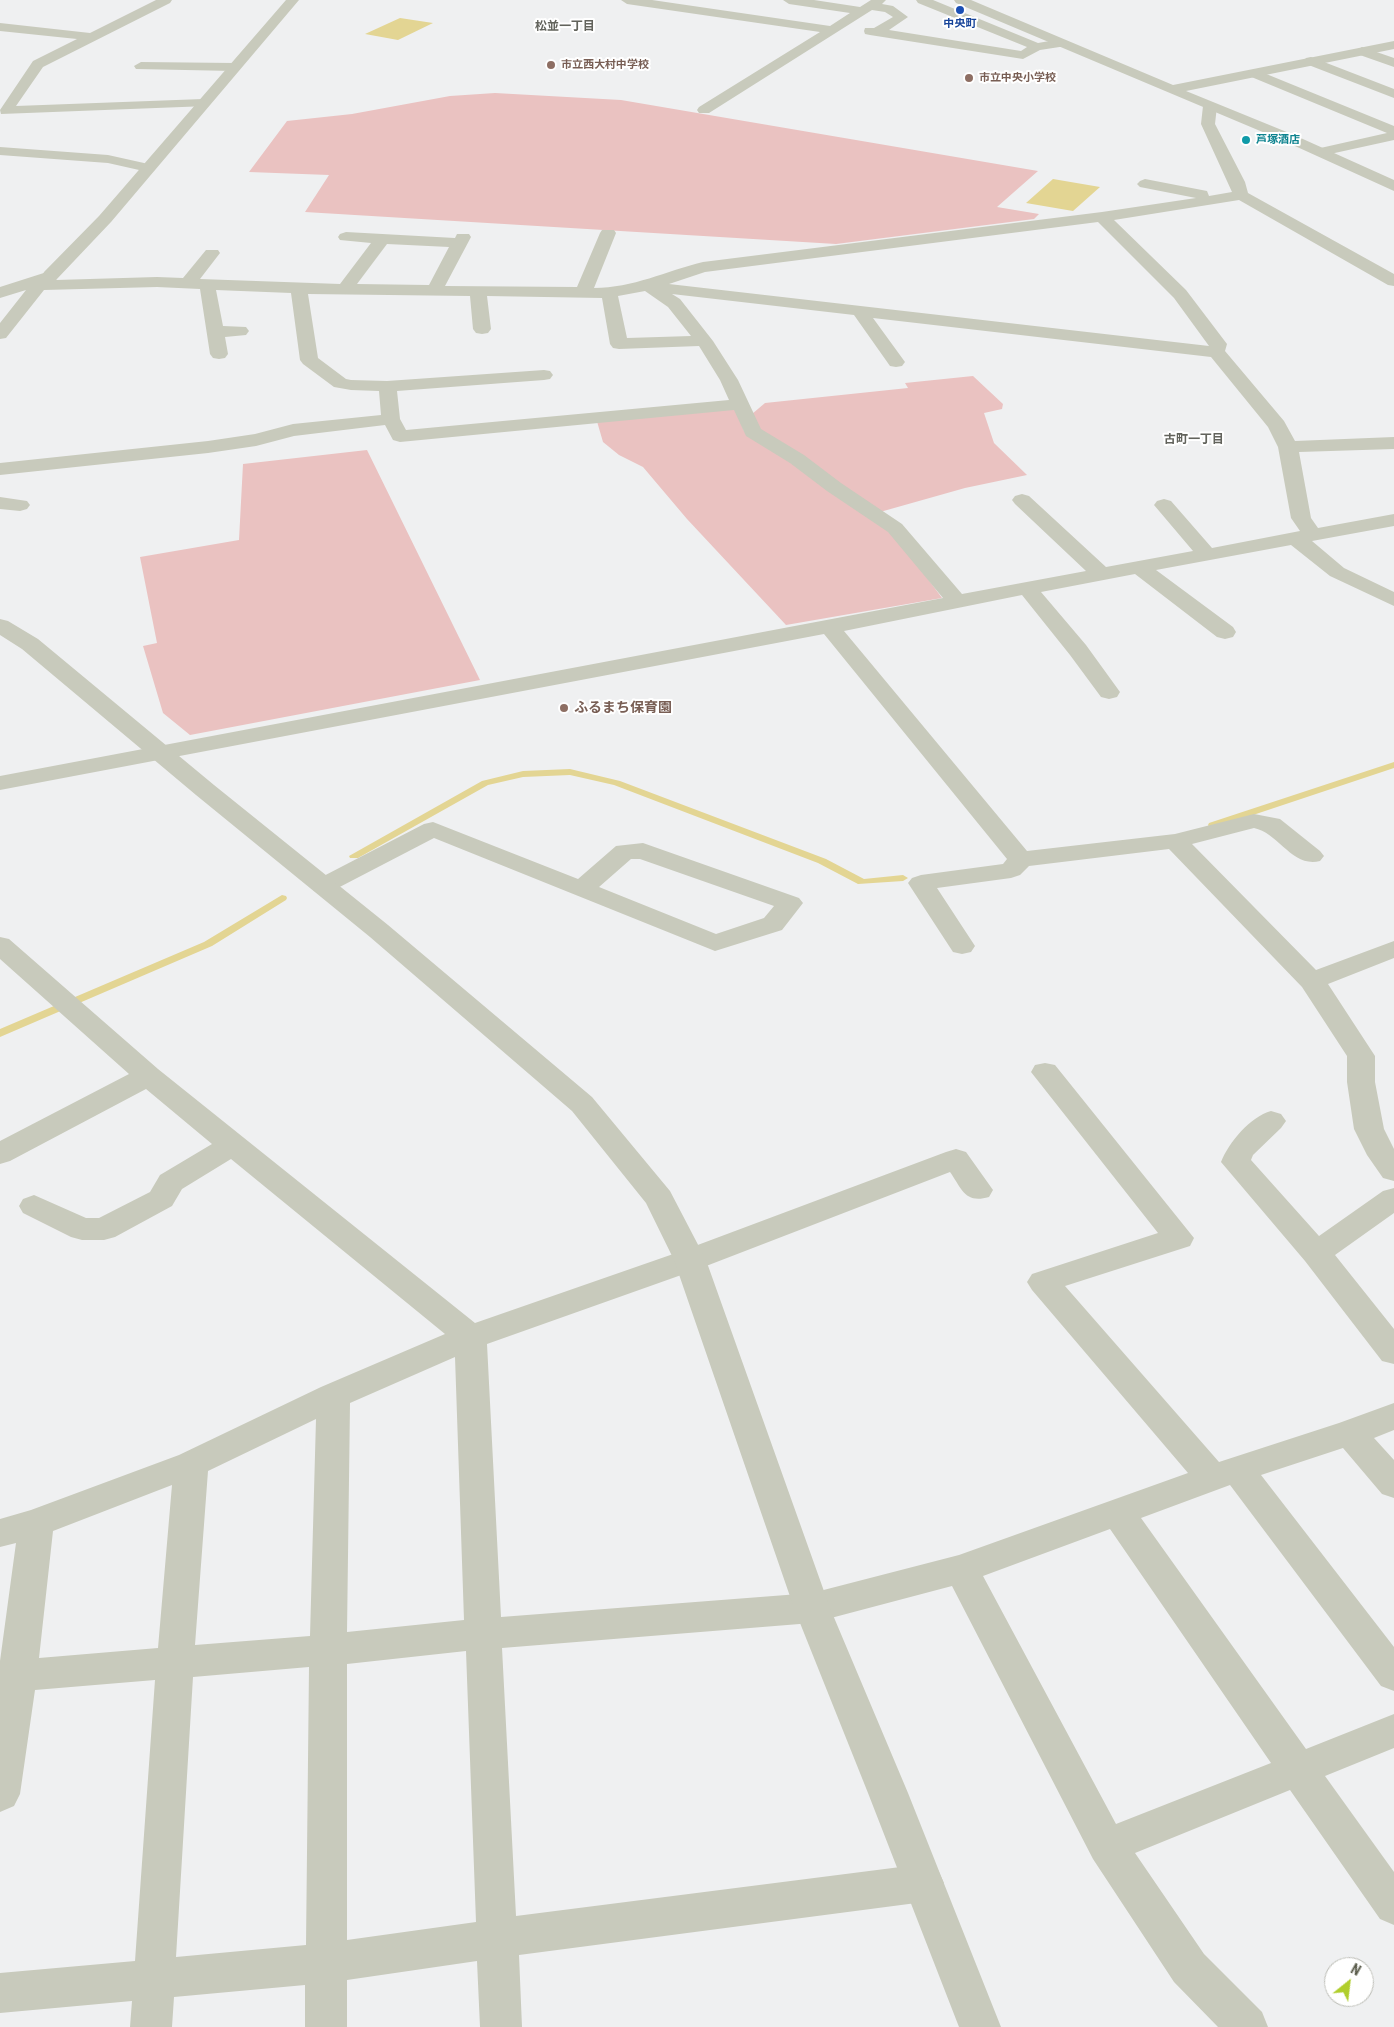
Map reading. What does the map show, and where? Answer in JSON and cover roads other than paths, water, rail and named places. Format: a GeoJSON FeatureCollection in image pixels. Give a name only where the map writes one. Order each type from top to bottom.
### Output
{"type":"FeatureCollection","features":[{"type":"Feature","properties":{"kind":"street"},"geometry":{"type":"LineString","coordinates":[[3,112],[38,64],[166,0]]}},
{"type":"Feature","properties":{"kind":"street"},"geometry":{"type":"LineString","coordinates":[[0,334],[45,280],[105,219],[293,0]]}},
{"type":"Feature","properties":{"kind":"street"},"geometry":{"type":"LineString","coordinates":[[627,0],[876,32],[1023,55],[1036,47],[1062,43]]}},
{"type":"Feature","properties":{"kind":"street"},"geometry":{"type":"LineString","coordinates":[[673,7],[685,0]]}},
{"type":"Feature","properties":{"kind":"street"},"geometry":{"type":"LineString","coordinates":[[790,0],[871,5],[889,9],[902,17],[876,32]]}},
{"type":"Feature","properties":{"kind":"street"},"geometry":{"type":"LineString","coordinates":[[704,110],[871,5],[901,0]]}},
{"type":"Feature","properties":{"kind":"street"},"geometry":{"type":"LineString","coordinates":[[922,0],[1036,47]]}},
{"type":"Feature","properties":{"kind":"street"},"geometry":{"type":"LineString","coordinates":[[960,0],[1321,152],[1394,186]]}},
{"type":"Feature","properties":{"kind":"street"},"geometry":{"type":"LineString","coordinates":[[0,28],[90,37]]}},
{"type":"Feature","properties":{"kind":"street"},"geometry":{"type":"LineString","coordinates":[[9,39],[26,30]]}},
{"type":"Feature","properties":{"kind":"street"},"geometry":{"type":"LineString","coordinates":[[1171,90],[1394,44]]}},
{"type":"Feature","properties":{"kind":"street"},"geometry":{"type":"LineString","coordinates":[[1362,51],[1394,63]]}},
{"type":"Feature","properties":{"kind":"street"},"geometry":{"type":"LineString","coordinates":[[1311,61],[1394,94]]}},
{"type":"Feature","properties":{"kind":"street"},"geometry":{"type":"LineString","coordinates":[[141,66],[234,67]]}},
{"type":"Feature","properties":{"kind":"street"},"geometry":{"type":"LineString","coordinates":[[1254,73],[1392,137]]}},
{"type":"Feature","properties":{"kind":"street"},"geometry":{"type":"LineString","coordinates":[[8,83],[25,83]]}},
{"type":"Feature","properties":{"kind":"street"},"geometry":{"type":"LineString","coordinates":[[3,112],[203,103]]}},
{"type":"Feature","properties":{"kind":"street"},"geometry":{"type":"LineString","coordinates":[[1210,106],[1208,124],[1237,182],[1233,197]]}},
{"type":"Feature","properties":{"kind":"street"},"geometry":{"type":"LineString","coordinates":[[1321,152],[1392,137]]}},
{"type":"Feature","properties":{"kind":"street"},"geometry":{"type":"LineString","coordinates":[[0,151],[108,159],[148,168]]}},
{"type":"Feature","properties":{"kind":"street"},"geometry":{"type":"LineString","coordinates":[[1145,184],[1233,197],[1394,281]]}},
{"type":"Feature","properties":{"kind":"street"},"geometry":{"type":"LineString","coordinates":[[1,292],[45,280],[157,282],[299,288],[609,293],[647,286],[703,267],[1102,216],[1233,197]]}},
{"type":"Feature","properties":{"kind":"street"},"geometry":{"type":"LineString","coordinates":[[1102,216],[1180,294],[1218,344],[1216,352]]}},
{"type":"Feature","properties":{"kind":"street"},"geometry":{"type":"LineString","coordinates":[[584,292],[608,233]]}},
{"type":"Feature","properties":{"kind":"street"},"geometry":{"type":"LineString","coordinates":[[346,237],[462,240],[435,290]]}},
{"type":"Feature","properties":{"kind":"street"},"geometry":{"type":"LineString","coordinates":[[346,288],[382,239]]}},
{"type":"Feature","properties":{"kind":"street"},"geometry":{"type":"LineString","coordinates":[[188,283],[212,253]]}},
{"type":"Feature","properties":{"kind":"street"},"geometry":{"type":"LineString","coordinates":[[207,284],[219,354]]}},
{"type":"Feature","properties":{"kind":"street"},"geometry":{"type":"LineString","coordinates":[[647,286],[1216,352],[1277,425],[1288,447],[1304,537],[1337,572],[1394,600]]}},
{"type":"Feature","properties":{"kind":"street"},"geometry":{"type":"LineString","coordinates":[[647,286],[674,303],[704,341],[729,380],[753,432],[797,458],[834,488],[895,528],[957,601]]}},
{"type":"Feature","properties":{"kind":"street"},"geometry":{"type":"LineString","coordinates":[[299,288],[309,360],[340,383],[387,386],[544,374]]}},
{"type":"Feature","properties":{"kind":"street"},"geometry":{"type":"LineString","coordinates":[[478,290],[482,329]]}},
{"type":"Feature","properties":{"kind":"street"},"geometry":{"type":"LineString","coordinates":[[609,293],[612,344],[704,341]]}},
{"type":"Feature","properties":{"kind":"street"},"geometry":{"type":"LineString","coordinates":[[860,312],[896,362]]}},
{"type":"Feature","properties":{"kind":"street"},"geometry":{"type":"LineString","coordinates":[[215,332],[240,331]]}},
{"type":"Feature","properties":{"kind":"street"},"geometry":{"type":"LineString","coordinates":[[387,386],[391,419],[400,436],[740,404]]}},
{"type":"Feature","properties":{"kind":"street"},"geometry":{"type":"LineString","coordinates":[[0,469],[208,447],[256,440],[293,430],[391,419]]}},
{"type":"Feature","properties":{"kind":"street"},"geometry":{"type":"LineString","coordinates":[[1288,447],[1394,443]]}},
{"type":"Feature","properties":{"kind":"street"},"geometry":{"type":"LineString","coordinates":[[1022,500],[1101,574]]}},
{"type":"Feature","properties":{"kind":"street"},"geometry":{"type":"LineString","coordinates":[[1164,505],[1207,555]]}},
{"type":"Feature","properties":{"kind":"street"},"geometry":{"type":"LineString","coordinates":[[0,784],[957,601],[1394,520]]}},
{"type":"Feature","properties":{"kind":"street"},"geometry":{"type":"LineString","coordinates":[[1138,567],[1225,632]]}},
{"type":"Feature","properties":{"kind":"street"},"geometry":{"type":"LineString","coordinates":[[1026,588],[1078,650],[1109,692]]}},
{"type":"Feature","properties":{"kind":"street"},"geometry":{"type":"LineString","coordinates":[[0,626],[30,644],[484,1019],[582,1104],[659,1198],[690,1260],[812,1608],[924,1883],[980,2027]]}},
{"type":"Feature","properties":{"kind":"street"},"geometry":{"type":"LineString","coordinates":[[829,627],[1021,859]]}},
{"type":"Feature","properties":{"kind":"street"},"geometry":{"type":"LineString","coordinates":[[962,946],[921,883],[1011,870],[1021,859],[1175,841],[1254,821],[1272,824],[1311,856]]}},
{"type":"Feature","properties":{"kind":"street"},"geometry":{"type":"LineString","coordinates":[[323,886],[433,829],[716,943],[773,924],[790,903],[643,851],[625,851],[582,889]]}},
{"type":"Feature","properties":{"kind":"street"},"geometry":{"type":"LineString","coordinates":[[1175,841],[1312,981],[1361,1056],[1361,1082],[1370,1129],[1382,1155],[1394,1171]]}},
{"type":"Feature","properties":{"kind":"street"},"geometry":{"type":"LineString","coordinates":[[1312,981],[1394,949]]}},
{"type":"Feature","properties":{"kind":"street"},"geometry":{"type":"LineString","coordinates":[[6,958],[67,1005],[148,1076],[470,1337],[501,2027]]}},
{"type":"Feature","properties":{"kind":"street"},"geometry":{"type":"LineString","coordinates":[[1045,1072],[1179,1238],[1043,1282],[1225,1473],[1394,1675]]}},
{"type":"Feature","properties":{"kind":"street"},"geometry":{"type":"LineString","coordinates":[[0,1154],[148,1076]]}},
{"type":"Feature","properties":{"kind":"street"},"geometry":{"type":"LineString","coordinates":[[1271,1121],[1240,1151],[1236,1162],[1316,1253],[1394,1352]]}},
{"type":"Feature","properties":{"kind":"street"},"geometry":{"type":"LineString","coordinates":[[34,1206],[82,1229],[104,1229],[161,1199],[171,1182],[234,1144]]}},
{"type":"Feature","properties":{"kind":"street"},"geometry":{"type":"LineString","coordinates":[[0,1533],[36,1523],[191,1464],[333,1396],[470,1337],[690,1260],[956,1159],[978,1190]]}},
{"type":"Feature","properties":{"kind":"street"},"geometry":{"type":"LineString","coordinates":[[1316,1253],[1394,1198]]}},
{"type":"Feature","properties":{"kind":"street"},"geometry":{"type":"LineString","coordinates":[[326,2027],[328,1650],[333,1396]]}},
{"type":"Feature","properties":{"kind":"street"},"geometry":{"type":"LineString","coordinates":[[9,1676],[175,1664],[482,1634],[812,1608],[961,1569],[1225,1473],[1350,1433],[1394,1416]]}},
{"type":"Feature","properties":{"kind":"street"},"geometry":{"type":"LineString","coordinates":[[1350,1433],[1394,1484]]}},
{"type":"Feature","properties":{"kind":"street"},"geometry":{"type":"LineString","coordinates":[[151,2027],[175,1664],[191,1464]]}},
{"type":"Feature","properties":{"kind":"street"},"geometry":{"type":"LineString","coordinates":[[1117,1512],[1394,1906]]}},
{"type":"Feature","properties":{"kind":"street"},"geometry":{"type":"LineString","coordinates":[[0,1794],[9,1676],[36,1523]]}},
{"type":"Feature","properties":{"kind":"street"},"geometry":{"type":"LineString","coordinates":[[961,1569],[1107,1846],[1189,1968],[1247,2027]]}},
{"type":"Feature","properties":{"kind":"street"},"geometry":{"type":"LineString","coordinates":[[1107,1846],[1394,1731]]}},
{"type":"Feature","properties":{"kind":"street"},"geometry":{"type":"LineString","coordinates":[[0,1993],[327,1963],[498,1938],[924,1883]]}},
{"type":"Feature","properties":{"kind":"waterway"},"geometry":{"type":"LineString","coordinates":[[1213,825],[1394,765]]}},
{"type":"Feature","properties":{"kind":"waterway"},"geometry":{"type":"LineString","coordinates":[[354,856],[485,783],[523,774],[570,772],[617,783],[822,861],[862,882],[903,878]]}},
{"type":"Feature","properties":{"kind":"waterway"},"geometry":{"type":"LineString","coordinates":[[0,1033],[208,944],[282,898]]}},
{"type":"Feature","properties":{"kind":"place","name":"中央町"},"geometry":{"type":"Point","coordinates":[960,10]}},
{"type":"Feature","properties":{"kind":"place","name":"市立西大村中学校"},"geometry":{"type":"Point","coordinates":[551,65]}},
{"type":"Feature","properties":{"kind":"place","name":"市立中央小学校"},"geometry":{"type":"Point","coordinates":[969,78]}},
{"type":"Feature","properties":{"kind":"place","name":"芦塚酒店"},"geometry":{"type":"Point","coordinates":[1246,140]}},
{"type":"Feature","properties":{"kind":"place","name":"ふるまち保育園"},"geometry":{"type":"Point","coordinates":[564,708]}},
{"type":"Feature","properties":{"kind":"district","name":"松並一丁目"},"geometry":{"type":"Point","coordinates":[565,27]}},
{"type":"Feature","properties":{"kind":"district","name":"古町一丁目"},"geometry":{"type":"Point","coordinates":[1194,440]}}]}
